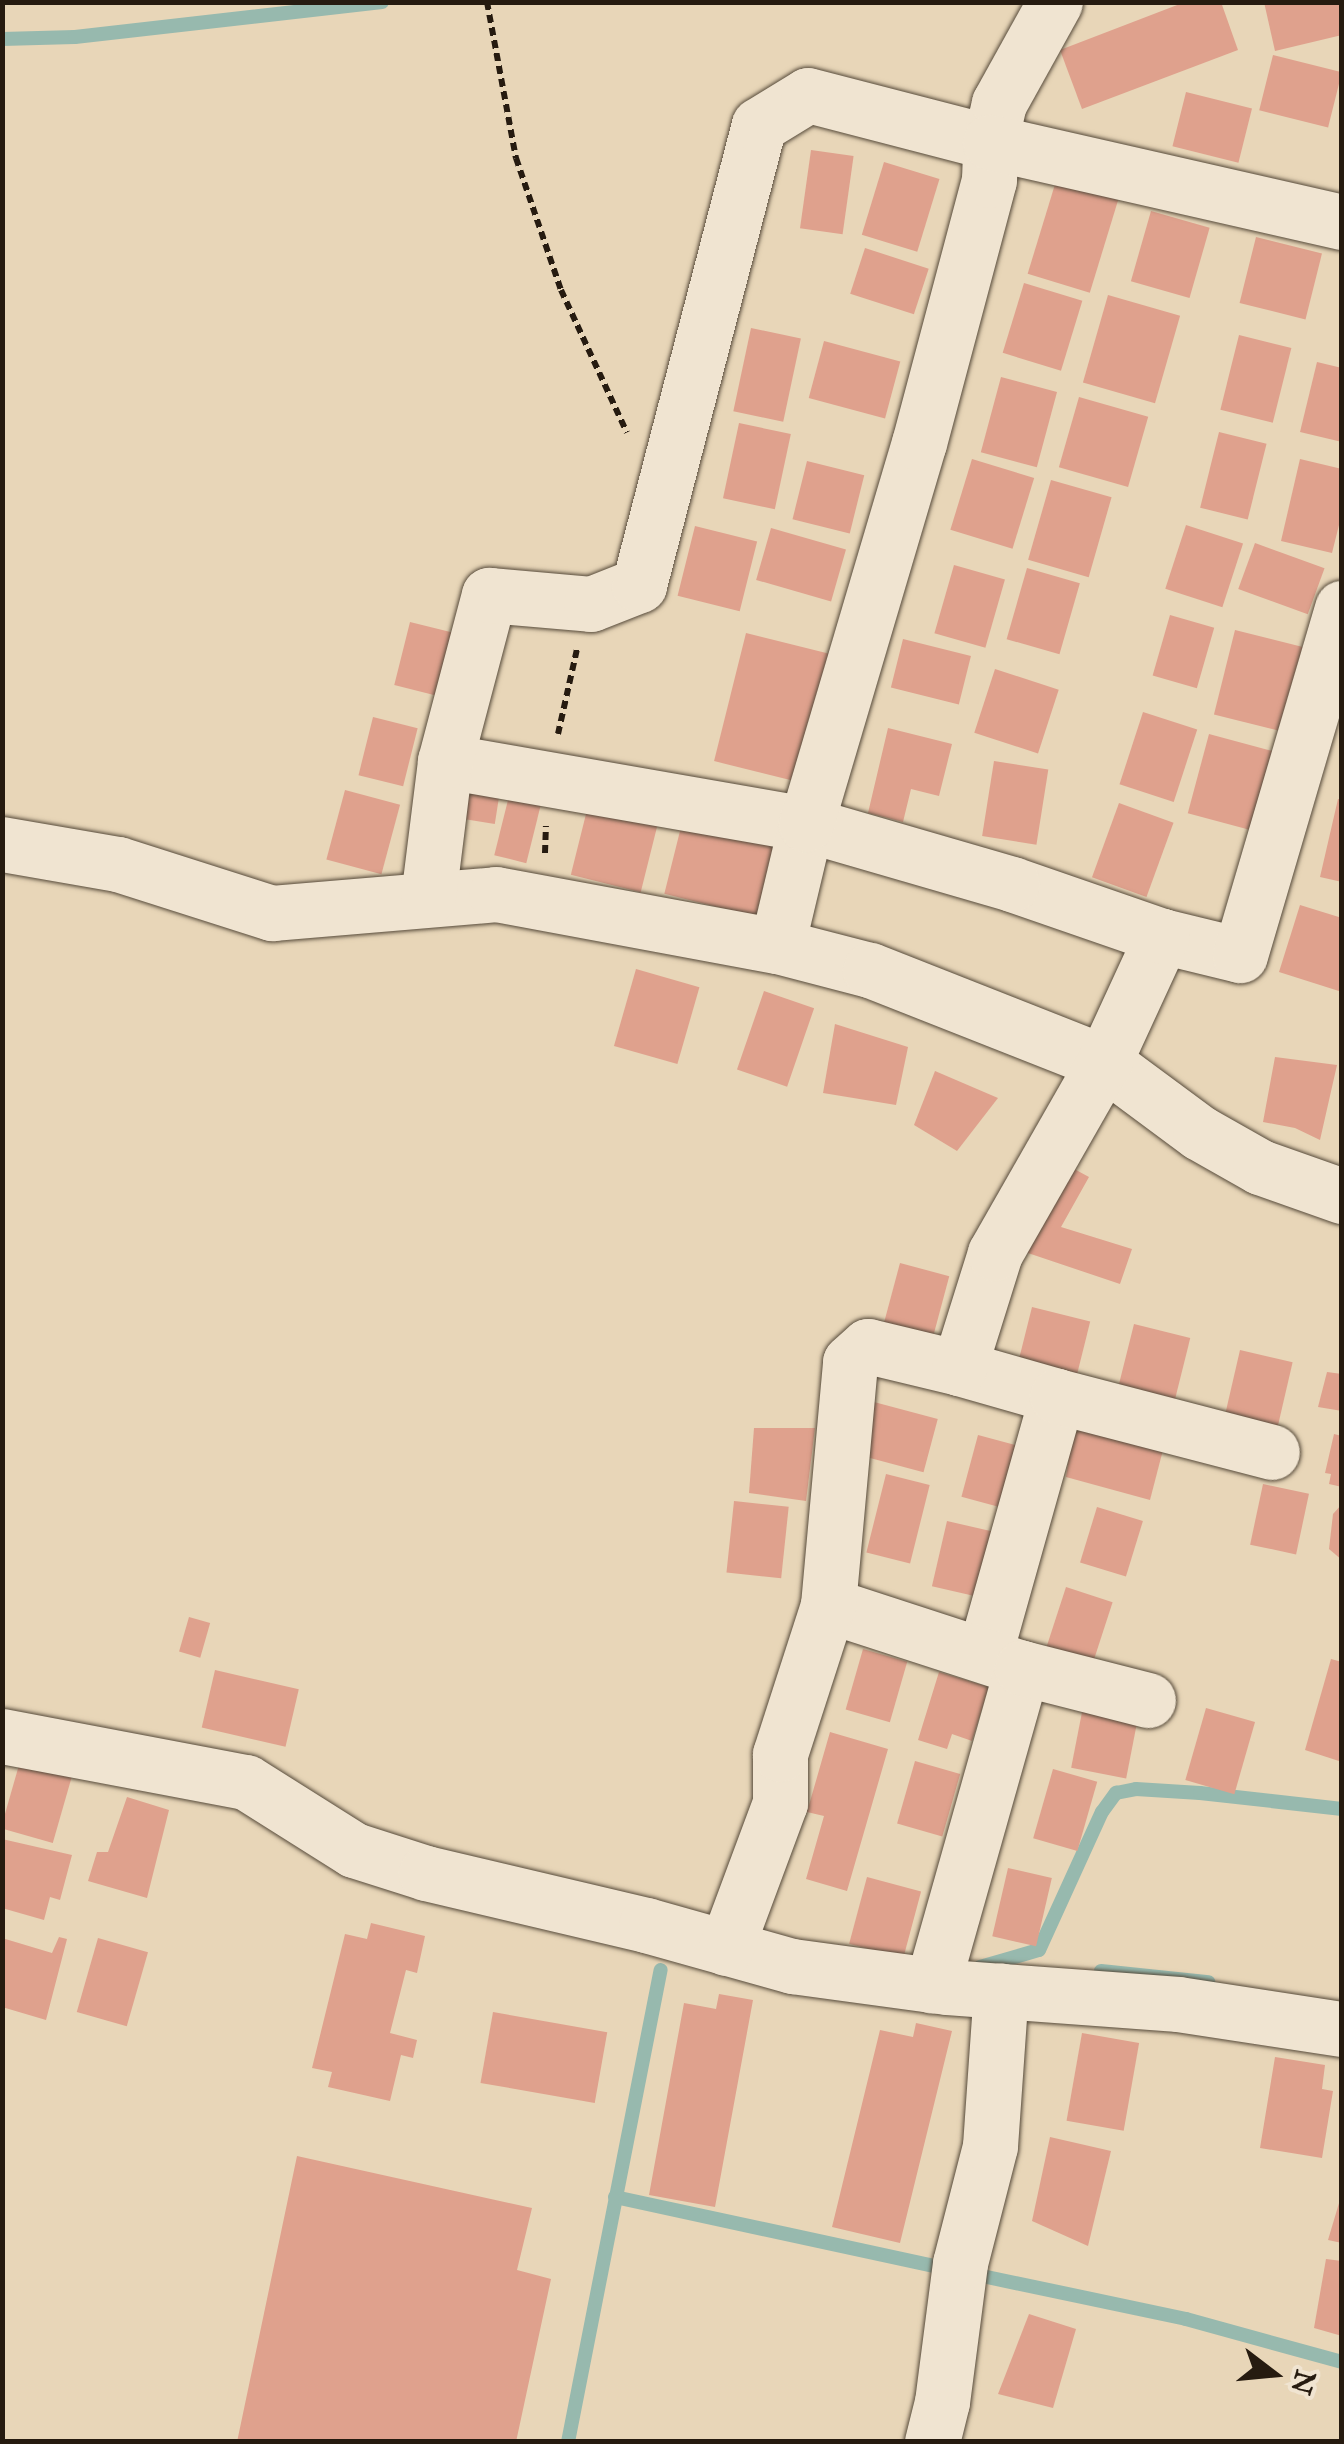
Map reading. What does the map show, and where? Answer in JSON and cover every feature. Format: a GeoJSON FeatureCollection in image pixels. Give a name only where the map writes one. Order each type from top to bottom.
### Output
{"type":"FeatureCollection","features":[{"type":"Feature","properties":{"kind":"street"},"geometry":{"type":"LineString","coordinates":[[777,946],[806,824],[918,443],[988,180],[990,142],[999,102],[1055,2]]}},
{"type":"Feature","properties":{"kind":"street"},"geometry":{"type":"LineString","coordinates":[[428,898],[445,761],[489,595],[591,604],[639,585],[758,125],[808,94],[990,142],[1342,222]]}},
{"type":"Feature","properties":{"kind":"street"},"geometry":{"type":"LineString","coordinates":[[445,761],[550,776],[806,824],[1012,884],[1162,936],[1240,955],[1342,608]]}},
{"type":"Feature","properties":{"kind":"street"},"geometry":{"type":"LineString","coordinates":[[2,844],[118,864],[272,913],[496,894],[544,899],[777,946],[870,970],[1104,1062],[1200,1132],[1260,1167],[1342,1196]]}},
{"type":"Feature","properties":{"kind":"street"},"geometry":{"type":"LineString","coordinates":[[959,1368],[995,1253],[1104,1062],[1162,936]]}},
{"type":"Feature","properties":{"kind":"street"},"geometry":{"type":"LineString","coordinates":[[726,1948],[780,1803],[780,1754],[828,1605],[850,1362],[868,1346],[1272,1452]]}},
{"type":"Feature","properties":{"kind":"street"},"geometry":{"type":"LineString","coordinates":[[932,1985],[1057,1396]]}},
{"type":"Feature","properties":{"kind":"street"},"geometry":{"type":"LineString","coordinates":[[828,1605],[1003,1662],[1148,1700]]}},
{"type":"Feature","properties":{"kind":"street"},"geometry":{"type":"LineString","coordinates":[[2,1736],[246,1782],[354,1850],[426,1873],[792,1966],[932,1985],[1178,2004],[1342,2029]]}},
{"type":"Feature","properties":{"kind":"street"},"geometry":{"type":"LineString","coordinates":[[932,2442],[942,2402],[960,2263],[990,2146],[1002,1990]]}},
{"type":"Feature","properties":{"kind":"path"},"geometry":{"type":"LineString","coordinates":[[487,2],[516,158],[561,290],[626,432],[628,446]]}},
{"type":"Feature","properties":{"kind":"path"},"geometry":{"type":"LineString","coordinates":[[544,899],[550,776],[564,696],[591,604]]}},
{"type":"Feature","properties":{"kind":"building"},"geometry":{"type":"Polygon","coordinates":[[[1185,2],[1221,2],[1238,50],[1082,109],[1060,50],[1185,2]]]}},
{"type":"Feature","properties":{"kind":"building"},"geometry":{"type":"Polygon","coordinates":[[[1264,2],[1342,2],[1342,35],[1275,51],[1264,2]]]}},
{"type":"Feature","properties":{"kind":"building"},"geometry":{"type":"Polygon","coordinates":[[[1273,55],[1342,72],[1328,127],[1259,110],[1273,55]]]}},
{"type":"Feature","properties":{"kind":"building"},"geometry":{"type":"Polygon","coordinates":[[[1186,92],[1252,108],[1238,163],[1172,146],[1186,92]]]}},
{"type":"Feature","properties":{"kind":"building"},"geometry":{"type":"Polygon","coordinates":[[[811,150],[854,156],[843,234],[800,228],[811,150]]]}},
{"type":"Feature","properties":{"kind":"building"},"geometry":{"type":"Polygon","coordinates":[[[884,162],[939,179],[917,252],[862,235],[884,162]]]}},
{"type":"Feature","properties":{"kind":"building"},"geometry":{"type":"Polygon","coordinates":[[[1056,181],[1118,200],[1090,293],[1028,274],[1056,181]]]}},
{"type":"Feature","properties":{"kind":"building"},"geometry":{"type":"Polygon","coordinates":[[[1151,211],[1210,228],[1190,298],[1131,281],[1151,211]]]}},
{"type":"Feature","properties":{"kind":"building"},"geometry":{"type":"Polygon","coordinates":[[[1256,237],[1322,253],[1306,319],[1240,303],[1256,237]]]}},
{"type":"Feature","properties":{"kind":"building"},"geometry":{"type":"Polygon","coordinates":[[[865,248],[929,269],[914,314],[850,294],[865,248]]]}},
{"type":"Feature","properties":{"kind":"building"},"geometry":{"type":"Polygon","coordinates":[[[1024,283],[1082,301],[1061,371],[1003,353],[1024,283]]]}},
{"type":"Feature","properties":{"kind":"building"},"geometry":{"type":"Polygon","coordinates":[[[1108,295],[1180,316],[1155,403],[1083,382],[1108,295]]]}},
{"type":"Feature","properties":{"kind":"building"},"geometry":{"type":"Polygon","coordinates":[[[751,328],[801,339],[783,422],[733,411],[751,328]]]}},
{"type":"Feature","properties":{"kind":"building"},"geometry":{"type":"Polygon","coordinates":[[[1239,335],[1291,348],[1273,423],[1220,410],[1239,335]]]}},
{"type":"Feature","properties":{"kind":"building"},"geometry":{"type":"Polygon","coordinates":[[[824,341],[900,361],[885,418],[809,398],[824,341]]]}},
{"type":"Feature","properties":{"kind":"building"},"geometry":{"type":"Polygon","coordinates":[[[1317,362],[1342,368],[1342,442],[1300,432],[1317,362]]]}},
{"type":"Feature","properties":{"kind":"building"},"geometry":{"type":"Polygon","coordinates":[[[1001,377],[1057,392],[1037,467],[981,452],[1001,377]]]}},
{"type":"Feature","properties":{"kind":"building"},"geometry":{"type":"Polygon","coordinates":[[[1079,397],[1148,417],[1128,487],[1059,467],[1079,397]]]}},
{"type":"Feature","properties":{"kind":"building"},"geometry":{"type":"Polygon","coordinates":[[[739,423],[791,434],[775,509],[723,498],[739,423]]]}},
{"type":"Feature","properties":{"kind":"building"},"geometry":{"type":"Polygon","coordinates":[[[1219,432],[1267,444],[1248,520],[1200,508],[1219,432]]]}},
{"type":"Feature","properties":{"kind":"building"},"geometry":{"type":"Polygon","coordinates":[[[972,459],[1034,478],[1013,549],[950,530],[972,459]]]}},
{"type":"Feature","properties":{"kind":"building"},"geometry":{"type":"Polygon","coordinates":[[[1300,459],[1342,469],[1342,513],[1332,553],[1281,541],[1300,459]]]}},
{"type":"Feature","properties":{"kind":"building"},"geometry":{"type":"Polygon","coordinates":[[[807,461],[864,475],[850,533],[792,519],[807,461]]]}},
{"type":"Feature","properties":{"kind":"building"},"geometry":{"type":"Polygon","coordinates":[[[1051,480],[1112,497],[1089,577],[1028,560],[1051,480]]]}},
{"type":"Feature","properties":{"kind":"building"},"geometry":{"type":"Polygon","coordinates":[[[1186,525],[1243,544],[1222,607],[1165,589],[1186,525]]]}},
{"type":"Feature","properties":{"kind":"building"},"geometry":{"type":"Polygon","coordinates":[[[695,526],[757,541],[740,611],[678,596],[695,526]]]}},
{"type":"Feature","properties":{"kind":"building"},"geometry":{"type":"Polygon","coordinates":[[[771,528],[846,549],[831,601],[756,580],[771,528]]]}},
{"type":"Feature","properties":{"kind":"building"},"geometry":{"type":"Polygon","coordinates":[[[1255,543],[1325,568],[1308,614],[1238,589],[1255,543]]]}},
{"type":"Feature","properties":{"kind":"building"},"geometry":{"type":"Polygon","coordinates":[[[954,565],[1005,580],[985,648],[934,633],[954,565]]]}},
{"type":"Feature","properties":{"kind":"building"},"geometry":{"type":"Polygon","coordinates":[[[1027,568],[1080,583],[1059,654],[1007,639],[1027,568]]]}},
{"type":"Feature","properties":{"kind":"building"},"geometry":{"type":"Polygon","coordinates":[[[1170,615],[1214,628],[1197,688],[1153,676],[1170,615]]]}},
{"type":"Feature","properties":{"kind":"building"},"geometry":{"type":"Polygon","coordinates":[[[410,622],[459,634],[443,697],[394,685],[410,622]]]}},
{"type":"Feature","properties":{"kind":"building"},"geometry":{"type":"Polygon","coordinates":[[[1235,630],[1309,648],[1288,733],[1214,714],[1235,630]]]}},
{"type":"Feature","properties":{"kind":"building"},"geometry":{"type":"Polygon","coordinates":[[[746,633],[834,655],[802,783],[714,761],[746,633]]]}},
{"type":"Feature","properties":{"kind":"building"},"geometry":{"type":"Polygon","coordinates":[[[903,639],[971,656],[959,704],[891,688],[903,639]]]}},
{"type":"Feature","properties":{"kind":"building"},"geometry":{"type":"Polygon","coordinates":[[[995,669],[1059,690],[1038,753],[974,733],[995,669]]]}},
{"type":"Feature","properties":{"kind":"building"},"geometry":{"type":"Polygon","coordinates":[[[1143,712],[1197,730],[1174,802],[1120,784],[1143,712]]]}},
{"type":"Feature","properties":{"kind":"building"},"geometry":{"type":"Polygon","coordinates":[[[373,717],[418,728],[403,786],[358,775],[373,717]]]}},
{"type":"Feature","properties":{"kind":"building"},"geometry":{"type":"Polygon","coordinates":[[[888,728],[952,744],[939,796],[911,789],[903,822],[868,813],[888,728]]]}},
{"type":"Feature","properties":{"kind":"building"},"geometry":{"type":"Polygon","coordinates":[[[1209,734],[1290,756],[1269,835],[1188,813],[1209,734]]]}},
{"type":"Feature","properties":{"kind":"building"},"geometry":{"type":"Polygon","coordinates":[[[994,761],[1048,770],[1036,845],[982,836],[994,761]]]}},
{"type":"Feature","properties":{"kind":"building"},"geometry":{"type":"Polygon","coordinates":[[[454,781],[500,788],[495,824],[448,817],[454,781]]]}},
{"type":"Feature","properties":{"kind":"building"},"geometry":{"type":"Polygon","coordinates":[[[345,790],[400,805],[381,874],[326,860],[345,790]]]}},
{"type":"Feature","properties":{"kind":"building"},"geometry":{"type":"Polygon","coordinates":[[[509,796],[541,804],[526,863],[494,855],[509,796]]]}},
{"type":"Feature","properties":{"kind":"building"},"geometry":{"type":"Polygon","coordinates":[[[1338,799],[1342,800],[1342,882],[1320,877],[1338,799]]]}},
{"type":"Feature","properties":{"kind":"building"},"geometry":{"type":"Polygon","coordinates":[[[589,802],[659,819],[641,892],[571,875],[589,802]]]}},
{"type":"Feature","properties":{"kind":"building"},"geometry":{"type":"Polygon","coordinates":[[[1119,803],[1174,823],[1146,897],[1092,877],[1119,803]]]}},
{"type":"Feature","properties":{"kind":"building"},"geometry":{"type":"Polygon","coordinates":[[[682,823],[788,849],[770,920],[664,894],[682,823]]]}},
{"type":"Feature","properties":{"kind":"building"},"geometry":{"type":"Polygon","coordinates":[[[1300,905],[1342,918],[1342,992],[1279,972],[1300,905]]]}},
{"type":"Feature","properties":{"kind":"building"},"geometry":{"type":"Polygon","coordinates":[[[636,969],[699,987],[677,1064],[614,1046],[636,969]]]}},
{"type":"Feature","properties":{"kind":"building"},"geometry":{"type":"Polygon","coordinates":[[[764,991],[814,1008],[787,1087],[737,1069],[764,991]]]}},
{"type":"Feature","properties":{"kind":"building"},"geometry":{"type":"Polygon","coordinates":[[[835,1024],[908,1047],[896,1105],[823,1093],[835,1024]]]}},
{"type":"Feature","properties":{"kind":"building"},"geometry":{"type":"Polygon","coordinates":[[[1275,1057],[1337,1065],[1320,1140],[1295,1128],[1263,1122],[1275,1057]]]}},
{"type":"Feature","properties":{"kind":"building"},"geometry":{"type":"Polygon","coordinates":[[[935,1071],[998,1098],[957,1151],[914,1125],[935,1071]]]}},
{"type":"Feature","properties":{"kind":"building"},"geometry":{"type":"Polygon","coordinates":[[[1065,1164],[1089,1177],[1061,1227],[1132,1249],[1120,1284],[1019,1250],[1065,1164]]]}},
{"type":"Feature","properties":{"kind":"building"},"geometry":{"type":"Polygon","coordinates":[[[900,1263],[949,1276],[932,1341],[883,1328],[900,1263]]]}},
{"type":"Feature","properties":{"kind":"building"},"geometry":{"type":"Polygon","coordinates":[[[1032,1307],[1090,1322],[1076,1377],[1018,1362],[1032,1307]]]}},
{"type":"Feature","properties":{"kind":"building"},"geometry":{"type":"Polygon","coordinates":[[[1134,1324],[1190,1338],[1175,1400],[1119,1386],[1134,1324]]]}},
{"type":"Feature","properties":{"kind":"building"},"geometry":{"type":"Polygon","coordinates":[[[1240,1350],[1293,1362],[1276,1432],[1224,1420],[1240,1350]]]}},
{"type":"Feature","properties":{"kind":"building"},"geometry":{"type":"Polygon","coordinates":[[[1327,1372],[1342,1374],[1342,1411],[1318,1407],[1327,1372]]]}},
{"type":"Feature","properties":{"kind":"building"},"geometry":{"type":"Polygon","coordinates":[[[874,1402],[938,1419],[924,1472],[860,1455],[874,1402]]]}},
{"type":"Feature","properties":{"kind":"building"},"geometry":{"type":"Polygon","coordinates":[[[1075,1415],[1164,1446],[1150,1500],[1066,1477],[1075,1415]]]}},
{"type":"Feature","properties":{"kind":"building"},"geometry":{"type":"Polygon","coordinates":[[[754,1428],[815,1428],[806,1501],[749,1493],[754,1428]]]}},
{"type":"Feature","properties":{"kind":"building"},"geometry":{"type":"Polygon","coordinates":[[[1334,1434],[1342,1436],[1342,1487],[1329,1484],[1331,1474],[1325,1473],[1334,1434]]]}},
{"type":"Feature","properties":{"kind":"building"},"geometry":{"type":"Polygon","coordinates":[[[978,1435],[1020,1446],[1003,1508],[961,1497],[978,1435]]]}},
{"type":"Feature","properties":{"kind":"building"},"geometry":{"type":"Polygon","coordinates":[[[886,1474],[930,1485],[910,1563],[866,1553],[886,1474]]]}},
{"type":"Feature","properties":{"kind":"building"},"geometry":{"type":"Polygon","coordinates":[[[1263,1484],[1309,1494],[1296,1554],[1250,1545],[1263,1484]]]}},
{"type":"Feature","properties":{"kind":"building"},"geometry":{"type":"Polygon","coordinates":[[[734,1501],[789,1507],[781,1578],[726,1573],[734,1501]]]}},
{"type":"Feature","properties":{"kind":"building"},"geometry":{"type":"Polygon","coordinates":[[[1342,1504],[1342,1560],[1329,1549],[1333,1514],[1342,1504]]]}},
{"type":"Feature","properties":{"kind":"building"},"geometry":{"type":"Polygon","coordinates":[[[1097,1507],[1143,1521],[1126,1576],[1080,1562],[1097,1507]]]}},
{"type":"Feature","properties":{"kind":"building"},"geometry":{"type":"Polygon","coordinates":[[[947,1521],[994,1532],[979,1597],[932,1586],[947,1521]]]}},
{"type":"Feature","properties":{"kind":"building"},"geometry":{"type":"Polygon","coordinates":[[[1066,1587],[1113,1602],[1092,1665],[1046,1650],[1066,1587]]]}},
{"type":"Feature","properties":{"kind":"building"},"geometry":{"type":"Polygon","coordinates":[[[189,1617],[210,1623],[200,1658],[179,1652],[189,1617]]]}},
{"type":"Feature","properties":{"kind":"building"},"geometry":{"type":"Polygon","coordinates":[[[863,1649],[907,1662],[890,1722],[846,1710],[863,1649]]]}},
{"type":"Feature","properties":{"kind":"building"},"geometry":{"type":"Polygon","coordinates":[[[1331,1659],[1342,1662],[1342,1762],[1305,1750],[1331,1659]]]}},
{"type":"Feature","properties":{"kind":"building"},"geometry":{"type":"Polygon","coordinates":[[[215,1670],[299,1689],[286,1747],[202,1727],[215,1670]]]}},
{"type":"Feature","properties":{"kind":"building"},"geometry":{"type":"Polygon","coordinates":[[[939,1672],[989,1687],[972,1741],[952,1734],[947,1749],[918,1740],[939,1672]]]}},
{"type":"Feature","properties":{"kind":"building"},"geometry":{"type":"Polygon","coordinates":[[[1083,1707],[1138,1718],[1126,1779],[1071,1768],[1083,1707]]]}},
{"type":"Feature","properties":{"kind":"building"},"geometry":{"type":"Polygon","coordinates":[[[1206,1708],[1255,1722],[1234,1794],[1185,1780],[1206,1708]]]}},
{"type":"Feature","properties":{"kind":"building"},"geometry":{"type":"Polygon","coordinates":[[[830,1732],[888,1749],[847,1891],[806,1879],[824,1816],[807,1812],[830,1732]]]}},
{"type":"Feature","properties":{"kind":"building"},"geometry":{"type":"Polygon","coordinates":[[[21,1758],[73,1773],[53,1843],[2,1828],[21,1758]]]}},
{"type":"Feature","properties":{"kind":"building"},"geometry":{"type":"Polygon","coordinates":[[[915,1761],[960,1774],[942,1836],[897,1823],[915,1761]]]}},
{"type":"Feature","properties":{"kind":"building"},"geometry":{"type":"Polygon","coordinates":[[[1053,1769],[1097,1782],[1077,1851],[1033,1838],[1053,1769]]]}},
{"type":"Feature","properties":{"kind":"building"},"geometry":{"type":"Polygon","coordinates":[[[127,1797],[169,1810],[147,1898],[88,1881],[97,1852],[108,1852],[127,1797]]]}},
{"type":"Feature","properties":{"kind":"building"},"geometry":{"type":"Polygon","coordinates":[[[2,1839],[72,1855],[60,1900],[50,1897],[44,1920],[2,1908],[2,1839]]]}},
{"type":"Feature","properties":{"kind":"building"},"geometry":{"type":"Polygon","coordinates":[[[1008,1868],[1052,1878],[1036,1946],[992,1936],[1008,1868]]]}},
{"type":"Feature","properties":{"kind":"building"},"geometry":{"type":"Polygon","coordinates":[[[867,1877],[921,1891],[903,1958],[849,1944],[867,1877]]]}},
{"type":"Feature","properties":{"kind":"building"},"geometry":{"type":"Polygon","coordinates":[[[371,1923],[425,1936],[417,1973],[406,1970],[390,2033],[417,2040],[413,2058],[401,2055],[390,2101],[328,2087],[332,2072],[312,2068],[345,1934],[367,1939],[371,1923]]]}},
{"type":"Feature","properties":{"kind":"building"},"geometry":{"type":"Polygon","coordinates":[[[59,1937],[67,1939],[46,2020],[2,2007],[2,1938],[52,1953],[59,1937]]]}},
{"type":"Feature","properties":{"kind":"building"},"geometry":{"type":"Polygon","coordinates":[[[98,1938],[148,1952],[127,2026],[77,2012],[98,1938]]]}},
{"type":"Feature","properties":{"kind":"building"},"geometry":{"type":"Polygon","coordinates":[[[719,1994],[753,2000],[715,2207],[649,2195],[684,2003],[716,2009],[719,1994]]]}},
{"type":"Feature","properties":{"kind":"building"},"geometry":{"type":"Polygon","coordinates":[[[493,2012],[607,2032],[595,2103],[480,2083],[493,2012]]]}},
{"type":"Feature","properties":{"kind":"building"},"geometry":{"type":"Polygon","coordinates":[[[916,2023],[952,2031],[900,2243],[832,2227],[880,2030],[913,2037],[916,2023]]]}},
{"type":"Feature","properties":{"kind":"building"},"geometry":{"type":"Polygon","coordinates":[[[1082,2033],[1139,2043],[1124,2131],[1067,2121],[1082,2033]]]}},
{"type":"Feature","properties":{"kind":"building"},"geometry":{"type":"Polygon","coordinates":[[[1275,2057],[1325,2065],[1322,2089],[1333,2091],[1322,2158],[1260,2148],[1275,2057]]]}},
{"type":"Feature","properties":{"kind":"building"},"geometry":{"type":"Polygon","coordinates":[[[1050,2137],[1111,2151],[1088,2246],[1032,2221],[1050,2137]]]}},
{"type":"Feature","properties":{"kind":"building"},"geometry":{"type":"Polygon","coordinates":[[[297,2156],[532,2208],[517,2270],[551,2279],[516,2442],[237,2442],[297,2156]]]}},
{"type":"Feature","properties":{"kind":"building"},"geometry":{"type":"Polygon","coordinates":[[[1342,2193],[1342,2243],[1328,2240],[1342,2193]]]}},
{"type":"Feature","properties":{"kind":"building"},"geometry":{"type":"Polygon","coordinates":[[[1326,2259],[1342,2261],[1342,2336],[1314,2328],[1326,2259]]]}},
{"type":"Feature","properties":{"kind":"building"},"geometry":{"type":"Polygon","coordinates":[[[1029,2314],[1076,2329],[1053,2408],[998,2394],[1029,2314]]]}},
{"type":"Feature","properties":{"kind":"waterway"},"geometry":{"type":"LineString","coordinates":[[2,39],[75,37],[382,2]]}},
{"type":"Feature","properties":{"kind":"waterway"},"geometry":{"type":"LineString","coordinates":[[980,1967],[1039,1950],[1102,1812],[1116,1793],[1136,1789],[1200,1793],[1342,1809]]}},
{"type":"Feature","properties":{"kind":"waterway"},"geometry":{"type":"LineString","coordinates":[[568,2442],[661,1970]]}},
{"type":"Feature","properties":{"kind":"waterway"},"geometry":{"type":"LineString","coordinates":[[1101,1971],[1208,1982]]}},
{"type":"Feature","properties":{"kind":"waterway"},"geometry":{"type":"LineString","coordinates":[[615,2197],[947,2269]]}},
{"type":"Feature","properties":{"kind":"waterway"},"geometry":{"type":"LineString","coordinates":[[968,2273],[1186,2319],[1342,2362]]}}]}
